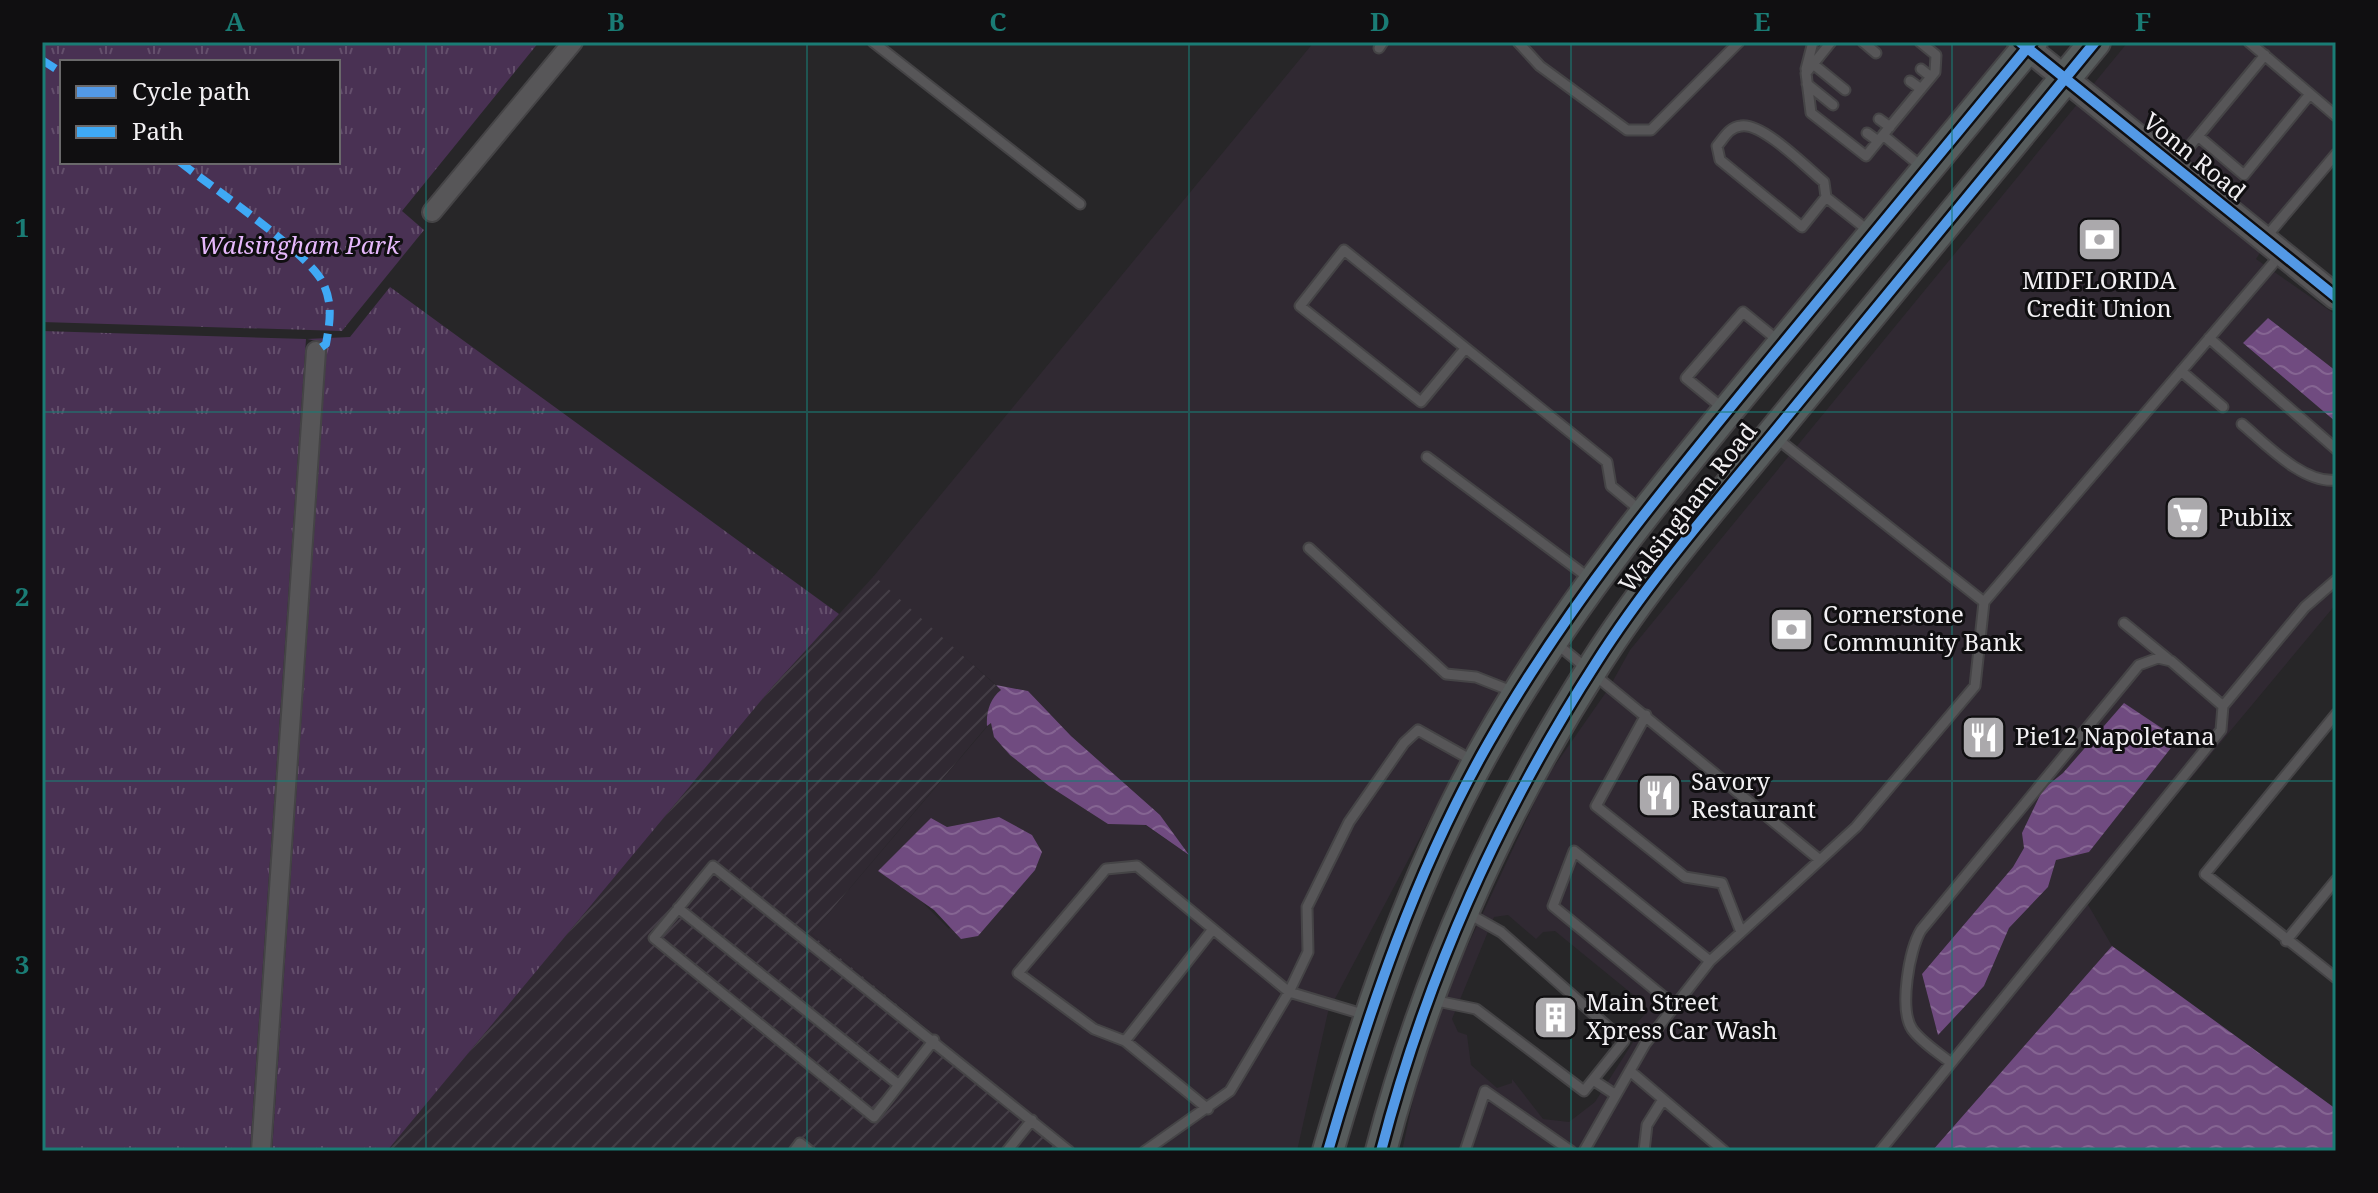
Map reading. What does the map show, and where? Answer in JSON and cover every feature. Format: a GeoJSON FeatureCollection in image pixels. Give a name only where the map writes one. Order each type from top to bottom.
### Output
{"type":"FeatureCollection","features":[{"type":"Feature","properties":{"kind":"main road","name":"Walsingham Road"},"geometry":{"type":"LineString","coordinates":[[1381,1151],[1429,999],[1463,911],[1500,829],[1592,670],[1644,594],[2095,42]]}},
{"type":"Feature","properties":{"kind":"main road","name":"Walsingham Road"},"geometry":{"type":"LineString","coordinates":[[1328,1151],[1369,1016],[1400,929],[1478,763],[1551,640],[1591,580],[1644,513],[2026,44]]}},
{"type":"Feature","properties":{"kind":"street"},"geometry":{"type":"LineString","coordinates":[[432,212],[573,42]]}},
{"type":"Feature","properties":{"kind":"street","name":"Vonn Road"},"geometry":{"type":"LineString","coordinates":[[2026,44],[2336,297]]}},
{"type":"Feature","properties":{"kind":"street"},"geometry":{"type":"LineString","coordinates":[[261,1151],[316,351]]}},
{"type":"Feature","properties":{"kind":"lane"},"geometry":{"type":"LineString","coordinates":[[873,42],[1080,204]]}},
{"type":"Feature","properties":{"kind":"lane"},"geometry":{"type":"LineString","coordinates":[[1518,42],[1540,66],[1627,130],[1651,130],[1739,42]]}},
{"type":"Feature","properties":{"kind":"lane"},"geometry":{"type":"LineString","coordinates":[[1813,42],[1807,84],[1811,113],[1866,156],[1935,72],[1936,55],[1920,42]]}},
{"type":"Feature","properties":{"kind":"lane"},"geometry":{"type":"LineString","coordinates":[[1809,68],[1831,42]]}},
{"type":"Feature","properties":{"kind":"lane"},"geometry":{"type":"LineString","coordinates":[[1863,42],[1876,53]]}},
{"type":"Feature","properties":{"kind":"lane"},"geometry":{"type":"LineString","coordinates":[[2249,42],[2336,116]]}},
{"type":"Feature","properties":{"kind":"lane"},"geometry":{"type":"LineString","coordinates":[[2173,166],[2265,55]]}},
{"type":"Feature","properties":{"kind":"lane"},"geometry":{"type":"LineString","coordinates":[[1809,68],[1845,90]]}},
{"type":"Feature","properties":{"kind":"lane"},"geometry":{"type":"LineString","coordinates":[[1921,69],[1931,77]]}},
{"type":"Feature","properties":{"kind":"lane"},"geometry":{"type":"LineString","coordinates":[[1910,81],[1921,89]]}},
{"type":"Feature","properties":{"kind":"lane"},"geometry":{"type":"LineString","coordinates":[[1807,84],[1833,105]]}},
{"type":"Feature","properties":{"kind":"lane"},"geometry":{"type":"LineString","coordinates":[[2198,136],[2244,175],[2310,94]]}},
{"type":"Feature","properties":{"kind":"lane"},"geometry":{"type":"LineString","coordinates":[[1879,119],[1884,135],[1926,170]]}},
{"type":"Feature","properties":{"kind":"lane"},"geometry":{"type":"LineString","coordinates":[[1826,197],[1802,227],[1720,160],[1717,146],[1729,131],[1740,125],[1756,127],[1824,182],[1826,197],[1873,235]]}},
{"type":"Feature","properties":{"kind":"lane"},"geometry":{"type":"LineString","coordinates":[[1867,133],[1884,135]]}},
{"type":"Feature","properties":{"kind":"lane"},"geometry":{"type":"LineString","coordinates":[[1584,1151],[1645,1044],[1710,961],[1856,827],[1975,686],[1984,602],[2209,338],[2336,154]]}},
{"type":"Feature","properties":{"kind":"lane"},"geometry":{"type":"LineString","coordinates":[[1464,350],[1421,402],[1300,306],[1344,250],[1464,350],[1607,462],[1611,486],[1644,513]]}},
{"type":"Feature","properties":{"kind":"lane"},"geometry":{"type":"LineString","coordinates":[[1727,411],[1686,378],[1743,312],[1782,345]]}},
{"type":"Feature","properties":{"kind":"lane"},"geometry":{"type":"LineString","coordinates":[[2209,338],[2336,449]]}},
{"type":"Feature","properties":{"kind":"lane"},"geometry":{"type":"LineString","coordinates":[[2181,371],[2223,407]]}},
{"type":"Feature","properties":{"kind":"lane"},"geometry":{"type":"LineString","coordinates":[[2242,424],[2291,463],[2323,482],[2336,480]]}},
{"type":"Feature","properties":{"kind":"lane"},"geometry":{"type":"LineString","coordinates":[[1772,435],[1984,602]]}},
{"type":"Feature","properties":{"kind":"lane"},"geometry":{"type":"LineString","coordinates":[[1427,457],[1591,580]]}},
{"type":"Feature","properties":{"kind":"lane"},"geometry":{"type":"LineString","coordinates":[[1309,548],[1446,674],[1476,677],[1518,693]]}},
{"type":"Feature","properties":{"kind":"lane"},"geometry":{"type":"LineString","coordinates":[[1880,1151],[2221,730],[2223,706],[2305,607],[2336,580]]}},
{"type":"Feature","properties":{"kind":"lane"},"geometry":{"type":"LineString","coordinates":[[2124,623],[2223,706]]}},
{"type":"Feature","properties":{"kind":"lane"},"geometry":{"type":"LineString","coordinates":[[1551,640],[1592,670],[1820,860]]}},
{"type":"Feature","properties":{"kind":"lane"},"geometry":{"type":"LineString","coordinates":[[1951,1063],[1913,1031],[1906,1014],[1912,945],[2139,665],[2158,658],[2171,661]]}},
{"type":"Feature","properties":{"kind":"lane"},"geometry":{"type":"LineString","coordinates":[[2336,714],[2205,874],[2336,978]]}},
{"type":"Feature","properties":{"kind":"lane"},"geometry":{"type":"LineString","coordinates":[[1646,715],[1596,806],[1685,877],[1722,883],[1741,932]]}},
{"type":"Feature","properties":{"kind":"lane"},"geometry":{"type":"LineString","coordinates":[[1145,1151],[1150,1144],[1208,1109],[1230,1091],[1289,992],[1308,952],[1307,907],[1349,822],[1404,743],[1418,730],[1478,763]]}},
{"type":"Feature","properties":{"kind":"lane"},"geometry":{"type":"LineString","coordinates":[[1675,1006],[1553,906],[1574,851],[1710,961]]}},
{"type":"Feature","properties":{"kind":"lane"},"geometry":{"type":"LineString","coordinates":[[934,1040],[874,1117],[654,938],[713,866],[934,1040],[1069,1151]]}},
{"type":"Feature","properties":{"kind":"lane"},"geometry":{"type":"LineString","coordinates":[[1208,1109],[1125,1041],[1094,1029],[1018,973],[1106,869],[1137,866],[1289,992],[1369,1016]]}},
{"type":"Feature","properties":{"kind":"lane"},"geometry":{"type":"LineString","coordinates":[[2286,941],[2336,880]]}},
{"type":"Feature","properties":{"kind":"lane"},"geometry":{"type":"LineString","coordinates":[[678,908],[899,1085]]}},
{"type":"Feature","properties":{"kind":"lane"},"geometry":{"type":"LineString","coordinates":[[1429,999],[1476,1009],[1584,1091],[1624,1041],[1501,932],[1463,911]]}},
{"type":"Feature","properties":{"kind":"lane"},"geometry":{"type":"LineString","coordinates":[[1125,1041],[1213,929]]}},
{"type":"Feature","properties":{"kind":"lane"},"geometry":{"type":"LineString","coordinates":[[1630,1071],[1724,1151]]}},
{"type":"Feature","properties":{"kind":"lane"},"geometry":{"type":"LineString","coordinates":[[1593,1080],[1616,1095]]}},
{"type":"Feature","properties":{"kind":"lane"},"geometry":{"type":"LineString","coordinates":[[1465,1151],[1485,1091],[1571,1151]]}},
{"type":"Feature","properties":{"kind":"lane"},"geometry":{"type":"LineString","coordinates":[[1644,1151],[1647,1125],[1662,1101]]}},
{"type":"Feature","properties":{"kind":"lane"},"geometry":{"type":"LineString","coordinates":[[1007,1151],[1032,1120]]}},
{"type":"Feature","properties":{"kind":"lane"},"geometry":{"type":"LineString","coordinates":[[794,1151],[800,1143],[810,1151]]}},
{"type":"Feature","properties":{"kind":"shaded area"},"geometry":{"type":"Polygon","coordinates":[[[1314,42],[2005,42],[2010,46],[1481,722],[1328,1012],[1297,1151],[1076,1151],[811,934],[991,722],[1108,824],[1145,825],[1186,853],[1160,815],[1071,736],[1028,691],[996,685],[873,577],[1314,42]],[[999,817],[947,827],[931,818],[918,898],[949,929],[999,817]]]}},
{"type":"Feature","properties":{"kind":"shaded area"},"geometry":{"type":"Polygon","coordinates":[[[2128,42],[2336,42],[2336,158],[2275,235],[2091,87],[2128,42]]]}},
{"type":"Feature","properties":{"kind":"shaded area"},"geometry":{"type":"Polygon","coordinates":[[[2079,102],[2262,250],[2256,259],[2336,315],[2336,371],[2268,318],[2243,343],[2336,422],[2336,604],[2087,903],[2112,946],[1932,1151],[1402,1151],[1422,1058],[1459,964],[1546,778],[1609,688],[1630,650],[2079,102]],[[2124,704],[2063,773],[2043,789],[2024,848],[2013,867],[1922,974],[1938,1034],[1984,986],[2009,928],[2048,887],[2056,860],[2124,704]],[[1508,915],[1494,917],[1452,1019],[1458,1032],[1467,1035],[1471,1065],[1497,1088],[1512,1083],[1512,1079],[1543,1119],[1569,1122],[1595,1102],[1633,1042],[1632,1029],[1645,1014],[1642,1002],[1555,931],[1543,932],[1536,939],[1508,915]]]}},
{"type":"Feature","properties":{"kind":"shaded area"},"geometry":{"type":"Polygon","coordinates":[[[874,576],[1001,690],[987,726],[811,934],[1076,1151],[387,1151],[774,685],[874,576]]]}},
{"type":"Feature","properties":{"kind":"green space","name":"Walsingham Park"},"geometry":{"type":"Polygon","coordinates":[[[42,42],[539,42],[402,211],[424,230],[342,331],[42,322],[42,42]]]}},
{"type":"Feature","properties":{"kind":"green space"},"geometry":{"type":"Polygon","coordinates":[[[390,287],[839,614],[774,685],[387,1151],[272,1151],[327,343],[307,339],[350,337],[390,287]]]}},
{"type":"Feature","properties":{"kind":"green space"},"geometry":{"type":"Polygon","coordinates":[[[42,331],[306,339],[250,1151],[42,1151],[42,331]]]}},
{"type":"Feature","properties":{"kind":"water"},"geometry":{"type":"Polygon","coordinates":[[[2268,318],[2336,371],[2336,422],[2243,343],[2268,318]]]}},
{"type":"Feature","properties":{"kind":"water"},"geometry":{"type":"Polygon","coordinates":[[[996,685],[1028,691],[1071,736],[1160,815],[1189,855],[1146,825],[1108,824],[1049,786],[1010,755],[994,737],[991,723],[987,726],[990,706],[1001,690],[996,685]]]}},
{"type":"Feature","properties":{"kind":"water"},"geometry":{"type":"Polygon","coordinates":[[[2124,703],[2178,739],[2089,852],[2056,860],[2048,887],[2009,928],[1984,986],[1938,1035],[1922,974],[2013,867],[2024,848],[2022,833],[2043,789],[2063,773],[2124,703]]]}},
{"type":"Feature","properties":{"kind":"water"},"geometry":{"type":"Polygon","coordinates":[[[999,817],[1032,835],[1042,852],[1035,870],[978,936],[961,939],[934,910],[878,871],[931,818],[947,827],[999,817]]]}},
{"type":"Feature","properties":{"kind":"water"},"geometry":{"type":"Polygon","coordinates":[[[2112,946],[2336,1109],[2336,1151],[1932,1151],[2112,946]]]}},
{"type":"Feature","properties":{"kind":"marked path"},"geometry":{"type":"LineString","coordinates":[[42,60],[60,72]]}},
{"type":"Feature","properties":{"kind":"marked path"},"geometry":{"type":"LineString","coordinates":[[183,164],[280,238],[314,270],[326,291],[330,313],[326,344],[316,351]]}},
{"type":"Feature","properties":{"kind":"cycle path"},"geometry":{"type":"LineString","coordinates":[[2020,42],[2336,297]]}},
{"type":"Feature","properties":{"kind":"cycle path"},"geometry":{"type":"LineString","coordinates":[[1328,1151],[1378,993],[1417,890],[1489,742],[1554,637],[1664,489],[2032,42]]}},
{"type":"Feature","properties":{"kind":"cycle path"},"geometry":{"type":"LineString","coordinates":[[1381,1151],[1420,1023],[1469,899],[1528,779],[1596,663],[1640,598],[1689,536],[2095,42]]}},
{"type":"Feature","properties":{"kind":"place","name":"MIDFLORIDA Credit Union"},"geometry":{"type":"Point","coordinates":[2099,239]}},
{"type":"Feature","properties":{"kind":"place","name":"Publix"},"geometry":{"type":"Point","coordinates":[2188,518]}},
{"type":"Feature","properties":{"kind":"place","name":"Cornerstone Community Bank"},"geometry":{"type":"Point","coordinates":[1792,629]}},
{"type":"Feature","properties":{"kind":"place","name":"Pie12 Napoletana"},"geometry":{"type":"Point","coordinates":[1984,737]}},
{"type":"Feature","properties":{"kind":"place","name":"Savory Restaurant"},"geometry":{"type":"Point","coordinates":[1660,796]}},
{"type":"Feature","properties":{"kind":"place","name":"Main Street Xpress Car Wash"},"geometry":{"type":"Point","coordinates":[1555,1017]}}]}
